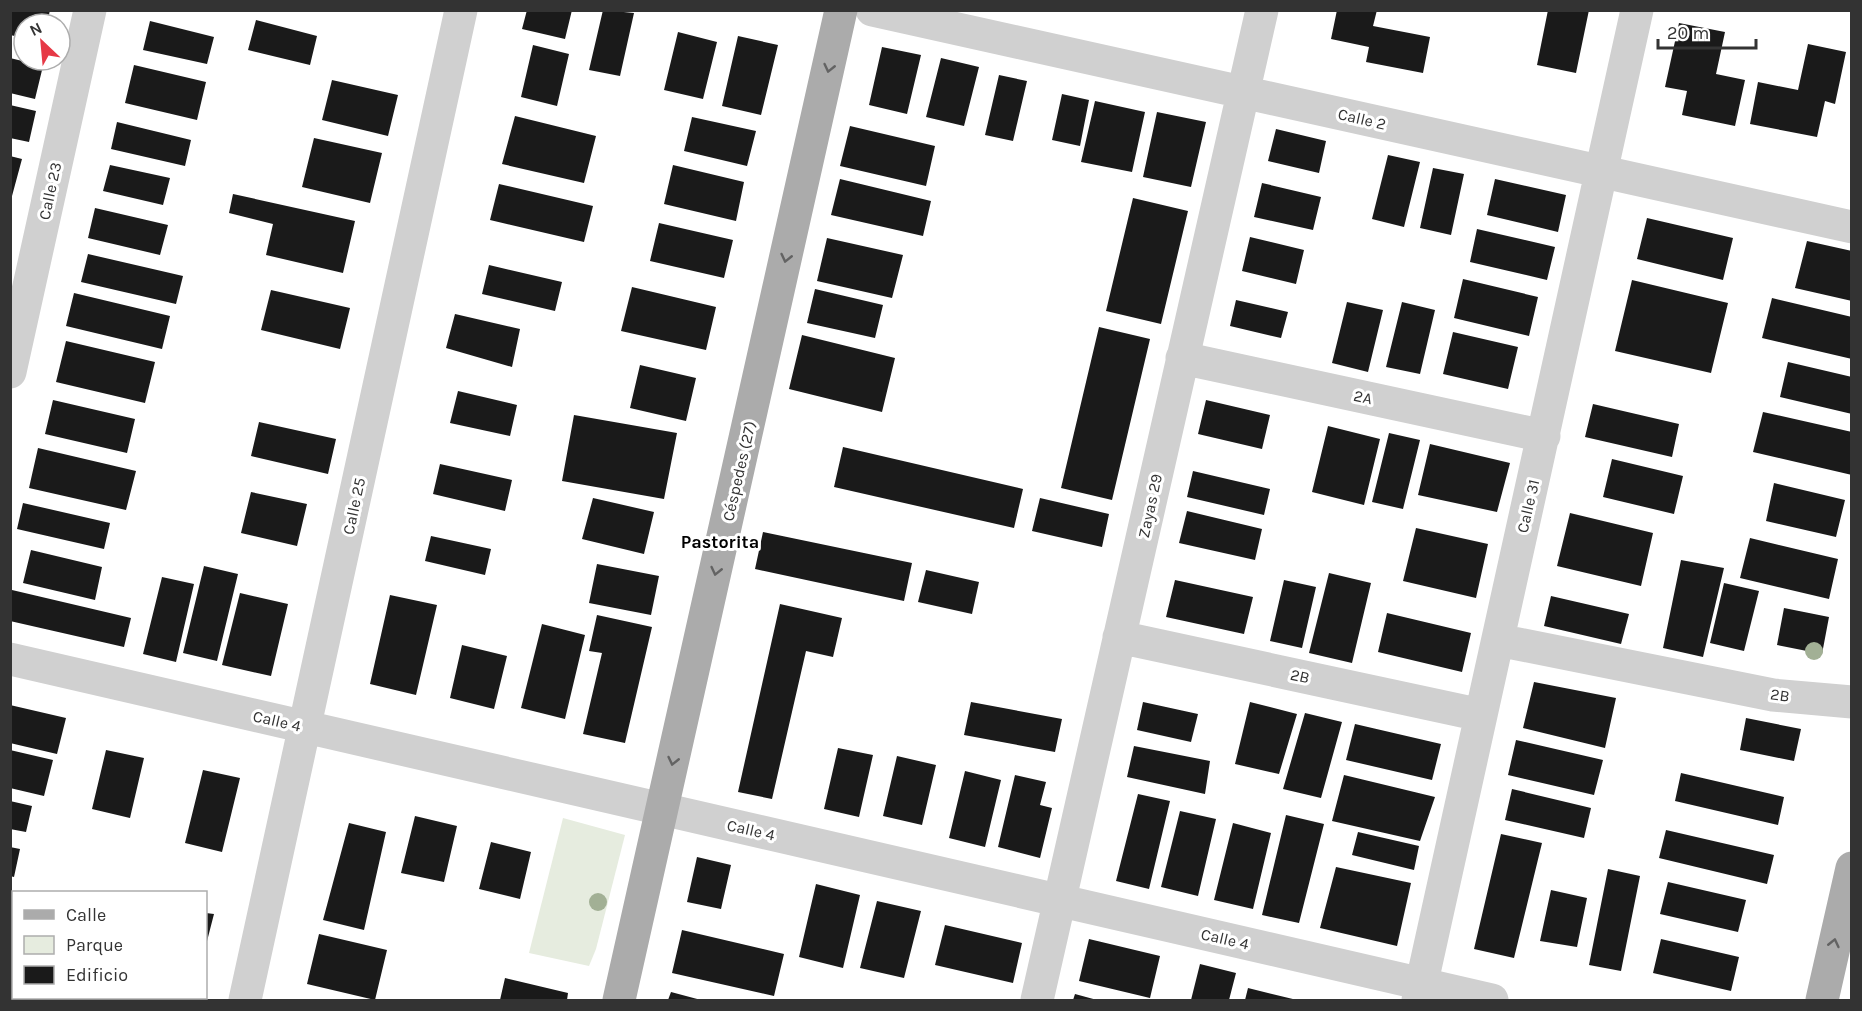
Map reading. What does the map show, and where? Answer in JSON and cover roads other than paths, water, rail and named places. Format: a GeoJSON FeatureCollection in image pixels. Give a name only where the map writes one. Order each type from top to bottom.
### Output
{"type":"FeatureCollection","features":[{"type":"Feature","properties":{"kind":"main road","name":"Céspedes (27)"},"geometry":{"type":"LineString","coordinates":[[619,1000],[841,10]]}},
{"type":"Feature","properties":{"kind":"main road"},"geometry":{"type":"LineString","coordinates":[[1822,1000],[1851,868]]}},
{"type":"Feature","properties":{"kind":"street","name":"Calle 23"},"geometry":{"type":"LineString","coordinates":[[10,372],[90,10]]}},
{"type":"Feature","properties":{"kind":"street","name":"Calle 25"},"geometry":{"type":"LineString","coordinates":[[245,1000],[461,10]]}},
{"type":"Feature","properties":{"kind":"street","name":"Calle 2"},"geometry":{"type":"LineString","coordinates":[[872,10],[1851,227]]}},
{"type":"Feature","properties":{"kind":"street","name":"Zayas 29"},"geometry":{"type":"LineString","coordinates":[[1037,1000],[1262,10]]}},
{"type":"Feature","properties":{"kind":"street","name":"Calle 31"},"geometry":{"type":"LineString","coordinates":[[1419,992],[1603,172],[1637,10]]}},
{"type":"Feature","properties":{"kind":"street","name":"2A"},"geometry":{"type":"LineString","coordinates":[[1182,358],[1544,436]]}},
{"type":"Feature","properties":{"kind":"street","name":"2B"},"geometry":{"type":"LineString","coordinates":[[1119,637],[1481,715]]}},
{"type":"Feature","properties":{"kind":"street","name":"2B"},"geometry":{"type":"LineString","coordinates":[[1498,640],[1773,695],[1851,702]]}},
{"type":"Feature","properties":{"kind":"street","name":"Calle 4"},"geometry":{"type":"LineString","coordinates":[[10,659],[1059,901],[1419,992],[1491,1000]]}},
{"type":"Feature","properties":{"kind":"district","name":"Pastorita"},"geometry":{"type":"Point","coordinates":[720,542]}}]}
